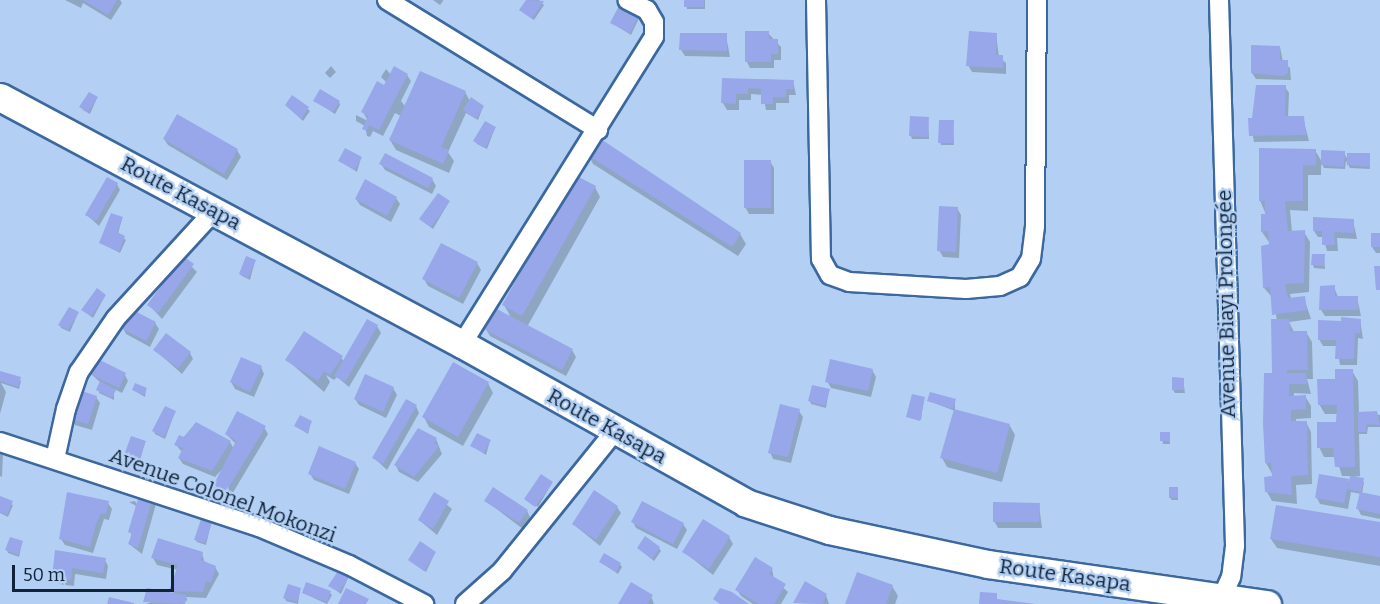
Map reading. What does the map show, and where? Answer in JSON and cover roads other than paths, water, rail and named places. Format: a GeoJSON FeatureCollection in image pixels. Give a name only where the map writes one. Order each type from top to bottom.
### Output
{"type":"FeatureCollection","features":[{"type":"Feature","properties":{"kind":"main road","name":"Route Kasapa"},"geometry":{"type":"LineString","coordinates":[[0,97],[462,344],[746,504],[828,530],[988,564],[1220,601],[1268,604]]}},
{"type":"Feature","properties":{"kind":"street"},"geometry":{"type":"LineString","coordinates":[[387,0],[598,130]]}},
{"type":"Feature","properties":{"kind":"street"},"geometry":{"type":"LineString","coordinates":[[462,344],[598,130],[654,37],[654,22],[646,10],[627,0]]}},
{"type":"Feature","properties":{"kind":"street"},"geometry":{"type":"LineString","coordinates":[[816,0],[821,259],[830,275],[849,282],[966,289],[1000,286],[1020,277],[1031,259],[1035,226],[1037,0]]}},
{"type":"Feature","properties":{"kind":"street","name":"Avenue Biayi Prolongée"},"geometry":{"type":"LineString","coordinates":[[1219,0],[1235,546],[1231,577],[1220,601]]}},
{"type":"Feature","properties":{"kind":"street"},"geometry":{"type":"LineString","coordinates":[[55,459],[66,409],[79,372],[116,318],[214,211]]}},
{"type":"Feature","properties":{"kind":"street"},"geometry":{"type":"LineString","coordinates":[[465,604],[502,570],[615,431]]}},
{"type":"Feature","properties":{"kind":"street","name":"Avenue Colonel Mokonzi"},"geometry":{"type":"LineString","coordinates":[[0,442],[258,528],[349,566],[424,604]]}}]}
